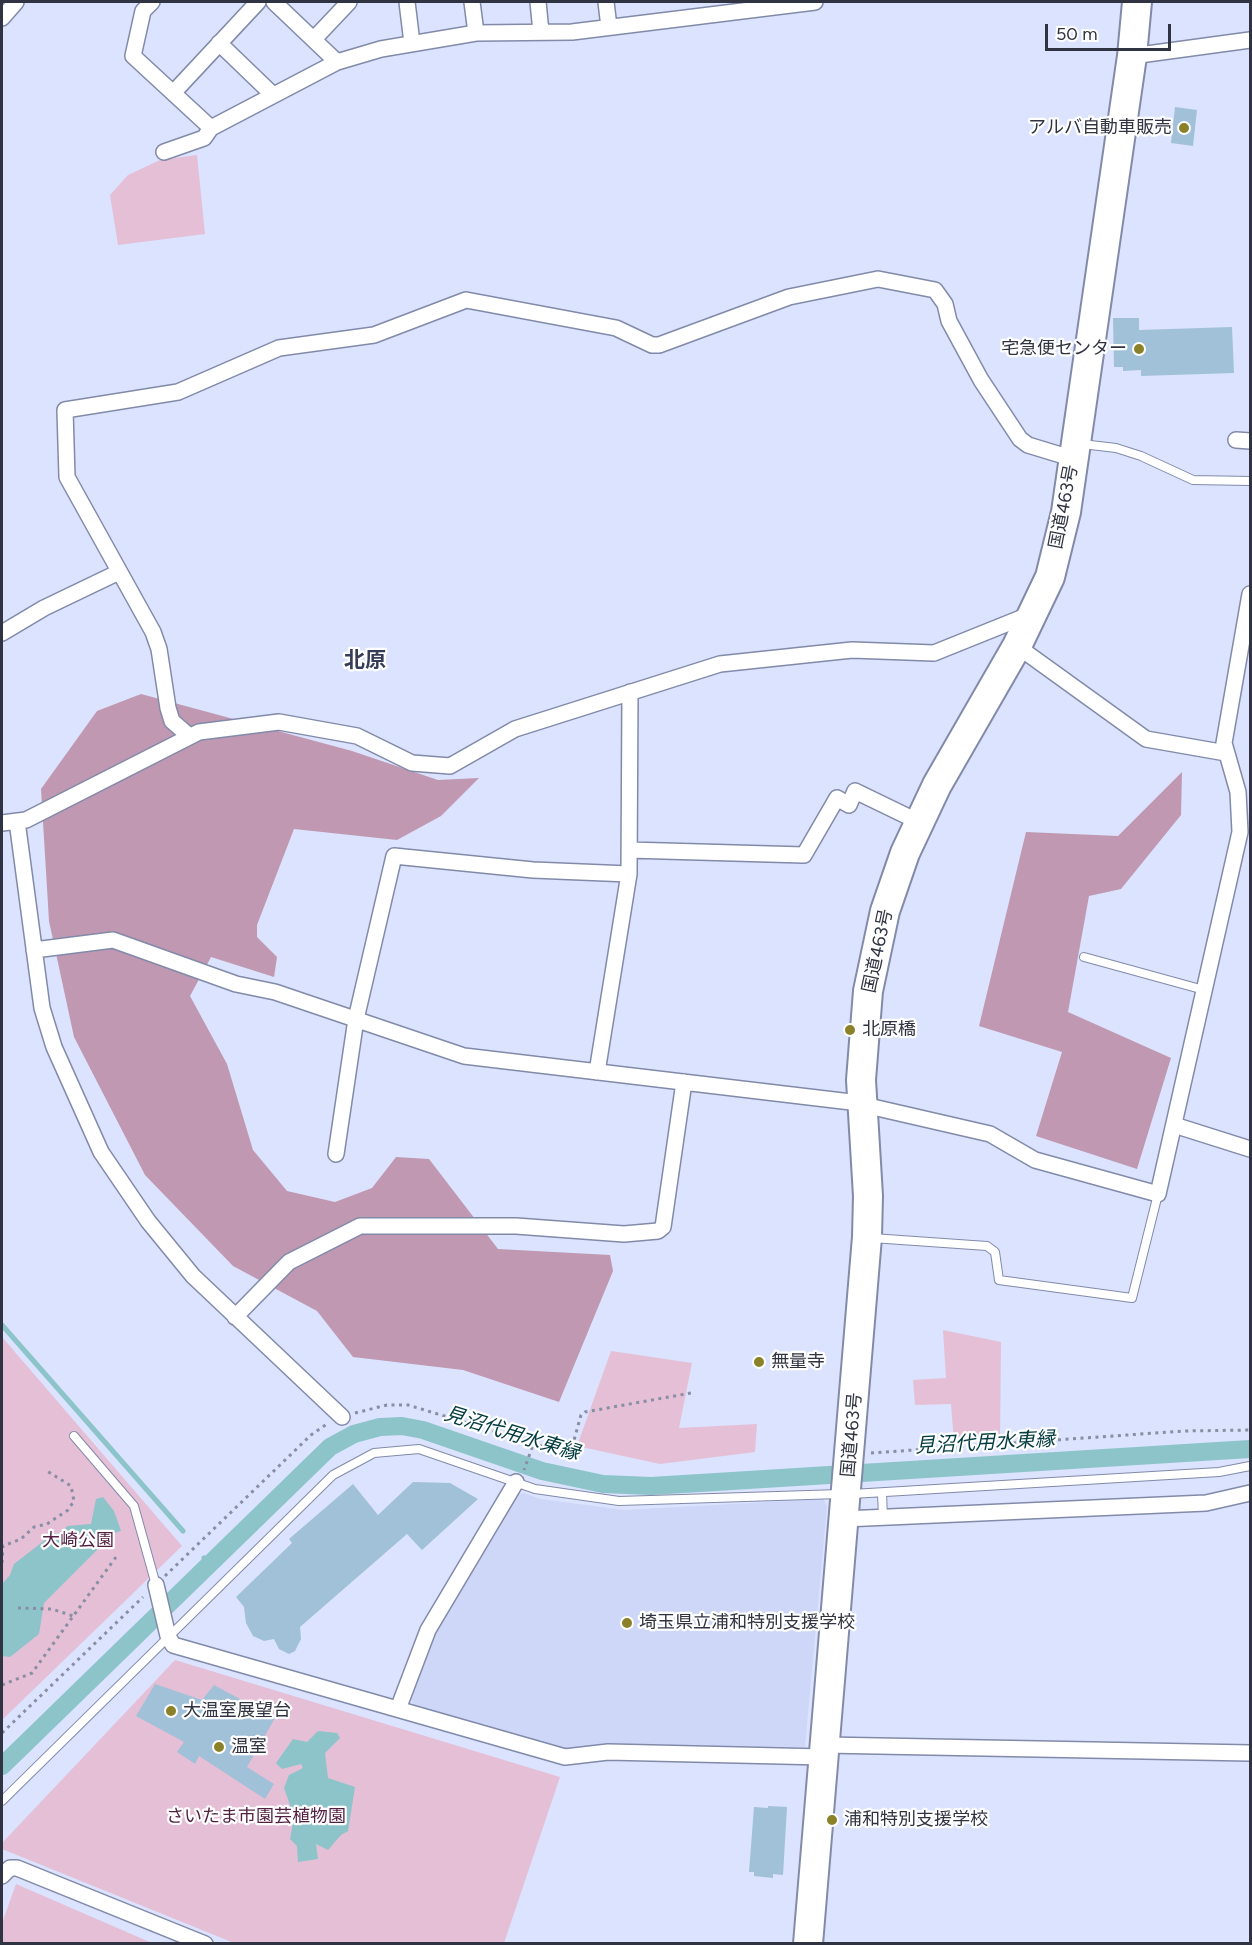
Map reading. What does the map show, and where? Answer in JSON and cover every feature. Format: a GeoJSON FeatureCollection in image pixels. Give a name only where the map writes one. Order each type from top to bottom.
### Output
{"type":"FeatureCollection","features":[{"type":"Feature","properties":{"kind":"highway","name":"国道463号"},"geometry":{"type":"LineString","coordinates":[[808,1944],[846,1500],[856,1454],[867,1237],[867,1185],[861,1105],[868,991],[895,876],[919,822],[1017,646],[1050,577],[1066,512],[1132,56],[1137,2]]}},
{"type":"Feature","properties":{"kind":"street"},"geometry":{"type":"LineString","coordinates":[[2,18],[16,2]]}},
{"type":"Feature","properties":{"kind":"street"},"geometry":{"type":"LineString","coordinates":[[152,2],[143,11],[133,56],[211,128]]}},
{"type":"Feature","properties":{"kind":"street"},"geometry":{"type":"LineString","coordinates":[[174,92],[258,2]]}},
{"type":"Feature","properties":{"kind":"street"},"geometry":{"type":"LineString","coordinates":[[274,2],[337,62]]}},
{"type":"Feature","properties":{"kind":"street"},"geometry":{"type":"LineString","coordinates":[[314,39],[349,2]]}},
{"type":"Feature","properties":{"kind":"street"},"geometry":{"type":"LineString","coordinates":[[407,2],[412,43]]}},
{"type":"Feature","properties":{"kind":"street"},"geometry":{"type":"LineString","coordinates":[[472,2],[476,33]]}},
{"type":"Feature","properties":{"kind":"street"},"geometry":{"type":"LineString","coordinates":[[538,2],[541,32]]}},
{"type":"Feature","properties":{"kind":"street"},"geometry":{"type":"LineString","coordinates":[[606,2],[609,27]]}},
{"type":"Feature","properties":{"kind":"street"},"geometry":{"type":"LineString","coordinates":[[164,152],[204,138],[211,128],[272,94],[337,62],[412,43],[476,33],[541,32],[609,27],[815,2]]}},
{"type":"Feature","properties":{"kind":"street"},"geometry":{"type":"LineString","coordinates":[[1132,56],[1251,40]]}},
{"type":"Feature","properties":{"kind":"street"},"geometry":{"type":"LineString","coordinates":[[219,44],[272,94]]}},
{"type":"Feature","properties":{"kind":"street"},"geometry":{"type":"LineString","coordinates":[[188,735],[172,721],[159,649],[153,632],[67,477],[65,410],[178,392],[279,348],[374,335],[466,300],[616,328],[652,345],[659,345],[789,297],[878,279],[934,290],[945,304],[949,321],[981,380],[1020,439],[1028,445],[1075,451]]}},
{"type":"Feature","properties":{"kind":"street"},"geometry":{"type":"LineString","coordinates":[[2,633],[44,608],[119,572]]}},
{"type":"Feature","properties":{"kind":"street"},"geometry":{"type":"LineString","coordinates":[[34,950],[113,940],[236,984],[275,992],[464,1056],[861,1105],[990,1134],[1035,1160],[1158,1194],[1240,832],[1238,792],[1224,743],[1246,651],[1251,594]]}},
{"type":"Feature","properties":{"kind":"street"},"geometry":{"type":"LineString","coordinates":[[342,1417],[193,1276],[148,1221],[101,1152],[54,1047],[42,1008],[34,950],[9,822],[26,820],[188,735],[199,732],[279,722],[357,736],[412,762],[450,766],[515,729],[720,664],[852,650],[934,653],[1033,613]]}},
{"type":"Feature","properties":{"kind":"street"},"geometry":{"type":"LineString","coordinates":[[1017,646],[1146,739],[1226,753]]}},
{"type":"Feature","properties":{"kind":"street"},"geometry":{"type":"LineString","coordinates":[[597,1072],[629,874],[630,692]]}},
{"type":"Feature","properties":{"kind":"street"},"geometry":{"type":"LineString","coordinates":[[629,850],[804,855],[837,798],[849,805],[855,791],[919,822]]}},
{"type":"Feature","properties":{"kind":"street"},"geometry":{"type":"LineString","coordinates":[[336,1154],[356,1019],[394,856],[532,870],[629,874]]}},
{"type":"Feature","properties":{"kind":"street"},"geometry":{"type":"LineString","coordinates":[[236,1317],[289,1262],[360,1226],[516,1226],[624,1234],[658,1231],[663,1227],[684,1082]]}},
{"type":"Feature","properties":{"kind":"street"},"geometry":{"type":"LineString","coordinates":[[1174,1125],[1251,1149]]}},
{"type":"Feature","properties":{"kind":"street"},"geometry":{"type":"LineString","coordinates":[[398,1709],[428,1630],[519,1480]]}},
{"type":"Feature","properties":{"kind":"street"},"geometry":{"type":"LineString","coordinates":[[846,1500],[883,1518],[1206,1503],[1251,1493]]}},
{"type":"Feature","properties":{"kind":"street"},"geometry":{"type":"LineString","coordinates":[[156,1585],[168,1636],[173,1645],[565,1757],[608,1752],[825,1751],[1251,1754]]}},
{"type":"Feature","properties":{"kind":"street"},"geometry":{"type":"LineString","coordinates":[[2,1876],[10,1869],[17,1868],[205,1944]]}},
{"type":"Feature","properties":{"kind":"lane"},"geometry":{"type":"LineString","coordinates":[[1075,451],[1116,448],[1141,456],[1193,480],[1251,482]]}},
{"type":"Feature","properties":{"kind":"lane"},"geometry":{"type":"LineString","coordinates":[[1084,957],[1204,990]]}},
{"type":"Feature","properties":{"kind":"lane"},"geometry":{"type":"LineString","coordinates":[[867,1237],[987,1246],[995,1252],[999,1280],[1132,1298],[1158,1194]]}},
{"type":"Feature","properties":{"kind":"lane"},"geometry":{"type":"LineString","coordinates":[[74,1436],[134,1506],[156,1585]]}},
{"type":"Feature","properties":{"kind":"lane"},"geometry":{"type":"LineString","coordinates":[[2,1801],[333,1476],[374,1453],[419,1449],[519,1480],[535,1489],[619,1501],[846,1500],[882,1493],[1219,1472],[1251,1466]]}},
{"type":"Feature","properties":{"kind":"lane"},"geometry":{"type":"LineString","coordinates":[[882,1493],[883,1518]]}},
{"type":"Feature","properties":{"kind":"path"},"geometry":{"type":"LineString","coordinates":[[2,1733],[311,1435],[342,1417],[367,1408],[408,1405],[566,1454],[571,1452],[581,1415],[585,1412],[691,1394]]}},
{"type":"Feature","properties":{"kind":"path"},"geometry":{"type":"LineString","coordinates":[[856,1454],[932,1451],[1184,1431],[1251,1430]]}},
{"type":"Feature","properties":{"kind":"path"},"geometry":{"type":"LineString","coordinates":[[519,1480],[530,1453],[531,1443]]}},
{"type":"Feature","properties":{"kind":"path"},"geometry":{"type":"LineString","coordinates":[[2,1563],[3,1546],[21,1539],[34,1527],[47,1524],[68,1510],[74,1501],[71,1486],[47,1471]]}},
{"type":"Feature","properties":{"kind":"path"},"geometry":{"type":"LineString","coordinates":[[2,1685],[32,1673],[116,1557]]}},
{"type":"Feature","properties":{"kind":"path"},"geometry":{"type":"LineString","coordinates":[[18,1608],[52,1608],[73,1616]]}},
{"type":"Feature","properties":{"kind":"shaded area"},"geometry":{"type":"Polygon","coordinates":[[[141,694],[352,751],[438,780],[479,778],[441,816],[397,840],[294,829],[257,925],[257,937],[277,957],[274,977],[211,957],[190,996],[227,1064],[253,1150],[287,1191],[335,1202],[372,1188],[396,1157],[429,1159],[498,1249],[610,1255],[613,1271],[559,1402],[463,1370],[353,1357],[317,1311],[233,1266],[145,1175],[74,1037],[49,921],[41,789],[97,711],[141,694]]]}},
{"type":"Feature","properties":{"kind":"shaded area"},"geometry":{"type":"Polygon","coordinates":[[[1182,772],[1181,815],[1121,889],[1089,896],[1068,1012],[1171,1058],[1137,1169],[1036,1136],[1062,1052],[979,1026],[1026,832],[1118,836],[1182,772]]]}},
{"type":"Feature","properties":{"kind":"shaded area","name":"埼玉県立浦和特別支援学校"},"geometry":{"type":"Polygon","coordinates":[[[523,1493],[541,1499],[624,1510],[823,1499],[827,1506],[805,1747],[603,1745],[568,1750],[414,1706],[410,1697],[435,1626],[515,1496],[523,1493]]]}},
{"type":"Feature","properties":{"kind":"shaded area"},"geometry":{"type":"Polygon","coordinates":[[[103,1497],[114,1511],[121,1531],[114,1533],[44,1603],[39,1634],[10,1657],[2,1656],[2,1584],[10,1575],[14,1564],[54,1533],[62,1534],[67,1526],[91,1524],[96,1499],[103,1497]]]}},
{"type":"Feature","properties":{"kind":"shaded area"},"geometry":{"type":"Polygon","coordinates":[[[318,1731],[337,1733],[340,1738],[325,1753],[328,1778],[355,1787],[348,1831],[341,1835],[328,1850],[316,1844],[318,1859],[298,1862],[297,1846],[290,1839],[293,1823],[284,1817],[290,1805],[284,1788],[289,1775],[303,1768],[301,1764],[282,1769],[276,1763],[293,1739],[307,1742],[318,1731]]]}},
{"type":"Feature","properties":{"kind":"green space"},"geometry":{"type":"Polygon","coordinates":[[[197,155],[205,234],[118,245],[110,195],[128,175],[160,160],[197,155]]]}},
{"type":"Feature","properties":{"kind":"green space"},"geometry":{"type":"Polygon","coordinates":[[[943,1330],[1001,1342],[1000,1440],[954,1442],[951,1404],[915,1405],[913,1380],[946,1378],[943,1330]]]}},
{"type":"Feature","properties":{"kind":"green space","name":"大崎公園"},"geometry":{"type":"Polygon","coordinates":[[[2,1337],[182,1546],[2,1720],[2,1337]]]}},
{"type":"Feature","properties":{"kind":"green space"},"geometry":{"type":"Polygon","coordinates":[[[611,1351],[692,1363],[679,1428],[757,1424],[755,1452],[660,1464],[577,1446],[611,1351]]]}},
{"type":"Feature","properties":{"kind":"green space","name":"さいたま市園芸植物園"},"geometry":{"type":"Polygon","coordinates":[[[175,1660],[560,1777],[504,1943],[234,1943],[2,1849],[2,1843],[175,1660]]]}},
{"type":"Feature","properties":{"kind":"green space"},"geometry":{"type":"Polygon","coordinates":[[[16,1884],[152,1943],[2,1943],[2,1923],[16,1884]]]}},
{"type":"Feature","properties":{"kind":"building"},"geometry":{"type":"Polygon","coordinates":[[[1175,107],[1197,110],[1193,146],[1171,143],[1175,107]]]}},
{"type":"Feature","properties":{"kind":"building"},"geometry":{"type":"Polygon","coordinates":[[[1113,318],[1139,318],[1139,330],[1232,327],[1234,373],[1141,376],[1141,370],[1123,371],[1123,367],[1114,367],[1113,318]]]}},
{"type":"Feature","properties":{"kind":"building"},"geometry":{"type":"Polygon","coordinates":[[[413,1482],[450,1483],[478,1499],[422,1550],[407,1534],[300,1627],[301,1639],[295,1651],[289,1654],[279,1649],[274,1639],[264,1641],[253,1636],[246,1623],[244,1607],[236,1597],[292,1543],[289,1539],[353,1484],[378,1515],[413,1482]]]}},
{"type":"Feature","properties":{"kind":"building","name":"温室"},"geometry":{"type":"Polygon","coordinates":[[[155,1684],[202,1700],[214,1685],[275,1718],[247,1767],[274,1784],[265,1799],[199,1756],[195,1764],[177,1752],[184,1742],[136,1716],[155,1684]]]}},
{"type":"Feature","properties":{"kind":"building"},"geometry":{"type":"Polygon","coordinates":[[[768,1806],[787,1807],[783,1875],[773,1874],[773,1878],[754,1876],[754,1872],[749,1872],[754,1807],[768,1808],[768,1806]]]}},
{"type":"Feature","properties":{"kind":"waterway"},"geometry":{"type":"LineString","coordinates":[[2,6],[5,2]]}},
{"type":"Feature","properties":{"kind":"waterway"},"geometry":{"type":"LineString","coordinates":[[2,1325],[183,1531]]}},
{"type":"Feature","properties":{"kind":"waterway","name":"見沼代用水東縁"},"geometry":{"type":"LineString","coordinates":[[2,1766],[330,1447],[354,1434],[380,1427],[402,1426],[423,1430],[542,1471],[603,1484],[651,1486],[1250,1449]]}},
{"type":"Feature","properties":{"kind":"waterway","name":"見沼代用水東縁"},"geometry":{"type":"LineString","coordinates":[[204,1558],[210,1565]]}},
{"type":"Feature","properties":{"kind":"place","name":"アルバ自動車販売"},"geometry":{"type":"Point","coordinates":[1184,128]}},
{"type":"Feature","properties":{"kind":"place","name":"宅急便センター"},"geometry":{"type":"Point","coordinates":[1139,349]}},
{"type":"Feature","properties":{"kind":"place","name":"北原橋"},"geometry":{"type":"Point","coordinates":[850,1030]}},
{"type":"Feature","properties":{"kind":"place","name":"無量寺"},"geometry":{"type":"Point","coordinates":[759,1362]}},
{"type":"Feature","properties":{"kind":"place","name":"埼玉県立浦和特別支援学校"},"geometry":{"type":"Point","coordinates":[627,1623]}},
{"type":"Feature","properties":{"kind":"place","name":"大温室展望台"},"geometry":{"type":"Point","coordinates":[171,1711]}},
{"type":"Feature","properties":{"kind":"place","name":"温室"},"geometry":{"type":"Point","coordinates":[219,1747]}},
{"type":"Feature","properties":{"kind":"place","name":"浦和特別支援学校"},"geometry":{"type":"Point","coordinates":[832,1820]}},
{"type":"Feature","properties":{"kind":"district","name":"北原"},"geometry":{"type":"Point","coordinates":[365,661]}}]}
